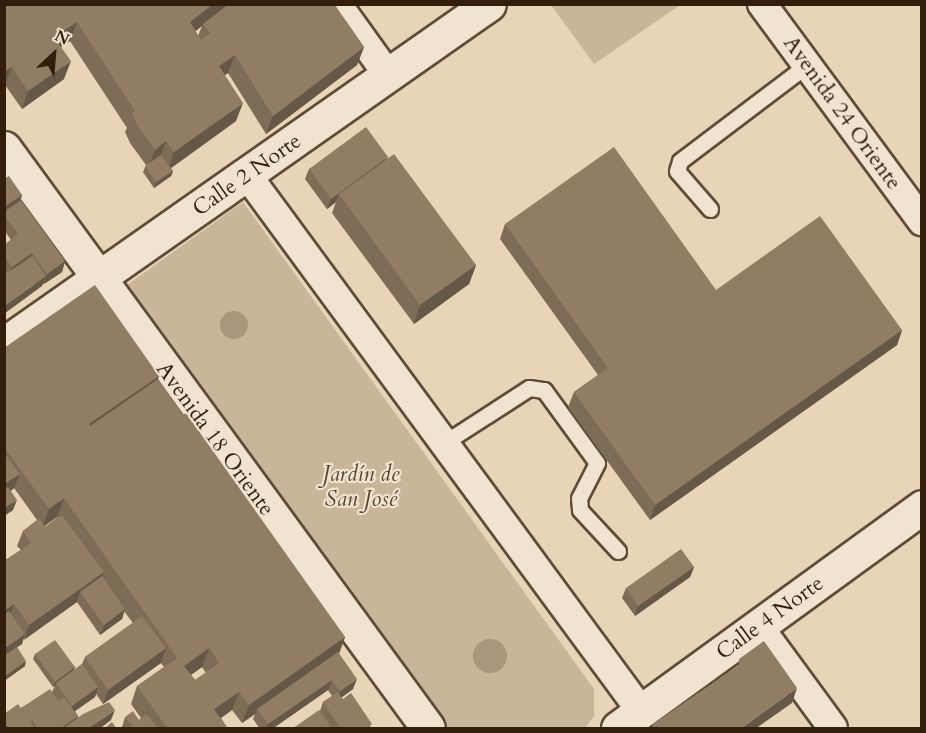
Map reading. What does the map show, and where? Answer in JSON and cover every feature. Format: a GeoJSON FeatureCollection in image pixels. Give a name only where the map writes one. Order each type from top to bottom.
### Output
{"type":"FeatureCollection","features":[{"type":"Feature","properties":{"kind":"street"},"geometry":{"type":"LineString","coordinates":[[337,4],[388,75]]}},
{"type":"Feature","properties":{"kind":"street","name":"Calle 2 Norte"},"geometry":{"type":"LineString","coordinates":[[4,344],[489,4]]}},
{"type":"Feature","properties":{"kind":"street","name":"Avenida 24 Oriente"},"geometry":{"type":"LineString","coordinates":[[762,4],[921,221]]}},
{"type":"Feature","properties":{"kind":"street","name":"Avenida 18 Oriente"},"geometry":{"type":"LineString","coordinates":[[4,148],[428,729]]}},
{"type":"Feature","properties":{"kind":"street"},"geometry":{"type":"LineString","coordinates":[[247,174],[444,443],[629,720]]}},
{"type":"Feature","properties":{"kind":"street","name":"Calle 4 Norte"},"geometry":{"type":"LineString","coordinates":[[629,720],[921,507]]}},
{"type":"Feature","properties":{"kind":"street"},"geometry":{"type":"LineString","coordinates":[[759,627],[833,729]]}},
{"type":"Feature","properties":{"kind":"lane"},"geometry":{"type":"LineString","coordinates":[[710,208],[677,171],[680,161],[807,65]]}},
{"type":"Feature","properties":{"kind":"lane"},"geometry":{"type":"LineString","coordinates":[[444,443],[529,388],[544,390],[597,463],[579,498],[580,510],[618,551]]}},
{"type":"Feature","properties":{"kind":"green space"},"geometry":{"type":"Polygon","coordinates":[[[551,5],[680,5],[594,64],[551,5]]]}},
{"type":"Feature","properties":{"kind":"green space","name":"Jardín de San José"},"geometry":{"type":"Polygon","coordinates":[[[243,202],[594,689],[594,716],[585,728],[447,728],[127,285],[243,202]]]}},
{"type":"Feature","properties":{"kind":"shaded area"},"geometry":{"type":"Polygon","coordinates":[[[234,311],[244,315],[248,325],[244,335],[234,339],[224,335],[220,325],[224,315],[234,311]]]}},
{"type":"Feature","properties":{"kind":"shaded area"},"geometry":{"type":"Polygon","coordinates":[[[490,639],[502,644],[507,656],[502,668],[490,673],[478,668],[473,656],[478,644],[490,639]]]}},
{"type":"Feature","properties":{"kind":"building"},"geometry":{"type":"Polygon","coordinates":[[[4,4],[213,4],[190,22],[201,40],[210,33],[203,24],[229,4],[334,4],[364,47],[273,116],[235,55],[219,66],[243,103],[174,152],[166,141],[155,150],[137,125],[132,113],[135,111],[77,22],[54,37],[71,61],[28,91],[12,67],[4,72],[4,4]]]}},
{"type":"Feature","properties":{"kind":"building"},"geometry":{"type":"Polygon","coordinates":[[[366,127],[388,157],[331,199],[309,169],[366,127]]]}},
{"type":"Feature","properties":{"kind":"building"},"geometry":{"type":"Polygon","coordinates":[[[614,147],[716,290],[820,216],[902,330],[655,505],[574,392],[608,368],[505,224],[614,147]]]}},
{"type":"Feature","properties":{"kind":"building"},"geometry":{"type":"Polygon","coordinates":[[[394,154],[476,265],[420,305],[339,194],[394,154]]]}},
{"type":"Feature","properties":{"kind":"building"},"geometry":{"type":"Polygon","coordinates":[[[161,155],[173,171],[156,182],[145,166],[161,155]]]}},
{"type":"Feature","properties":{"kind":"building"},"geometry":{"type":"Polygon","coordinates":[[[9,176],[22,195],[4,207],[4,179],[9,176]]]}},
{"type":"Feature","properties":{"kind":"building"},"geometry":{"type":"Polygon","coordinates":[[[21,200],[65,261],[47,274],[32,253],[12,267],[4,256],[4,245],[18,234],[4,212],[21,200]]]}},
{"type":"Feature","properties":{"kind":"building"},"geometry":{"type":"Polygon","coordinates":[[[32,256],[46,276],[4,306],[4,275],[32,256]]]}},
{"type":"Feature","properties":{"kind":"building"},"geometry":{"type":"Polygon","coordinates":[[[95,285],[159,376],[89,424],[116,462],[186,413],[345,637],[249,705],[239,692],[214,709],[228,729],[168,729],[137,686],[177,658],[64,498],[49,509],[4,447],[4,348],[95,285]],[[209,648],[184,666],[195,680],[219,663],[209,648]]]}},
{"type":"Feature","properties":{"kind":"building"},"geometry":{"type":"Polygon","coordinates":[[[158,379],[183,415],[116,462],[90,426],[158,379]]]}},
{"type":"Feature","properties":{"kind":"building"},"geometry":{"type":"Polygon","coordinates":[[[4,453],[20,474],[4,484],[4,453]]]}},
{"type":"Feature","properties":{"kind":"building"},"geometry":{"type":"Polygon","coordinates":[[[8,487],[17,500],[4,508],[4,489],[8,487]]]}},
{"type":"Feature","properties":{"kind":"building"},"geometry":{"type":"Polygon","coordinates":[[[62,515],[104,572],[29,625],[14,604],[4,611],[4,561],[31,543],[23,531],[39,519],[45,527],[62,515]]]}},
{"type":"Feature","properties":{"kind":"building"},"geometry":{"type":"Polygon","coordinates":[[[681,549],[694,567],[638,606],[626,588],[681,549]]]}},
{"type":"Feature","properties":{"kind":"building"},"geometry":{"type":"Polygon","coordinates":[[[102,576],[125,609],[104,625],[80,592],[102,576]]]}},
{"type":"Feature","properties":{"kind":"building"},"geometry":{"type":"Polygon","coordinates":[[[9,611],[25,634],[4,649],[4,614],[9,611]]]}},
{"type":"Feature","properties":{"kind":"building"},"geometry":{"type":"Polygon","coordinates":[[[142,616],[166,648],[108,690],[85,657],[142,616]]]}},
{"type":"Feature","properties":{"kind":"building"},"geometry":{"type":"Polygon","coordinates":[[[55,640],[75,667],[55,682],[35,654],[55,640]]]}},
{"type":"Feature","properties":{"kind":"building"},"geometry":{"type":"Polygon","coordinates":[[[764,641],[797,688],[740,729],[652,729],[653,724],[739,665],[739,659],[764,641]]]}},
{"type":"Feature","properties":{"kind":"building"},"geometry":{"type":"Polygon","coordinates":[[[17,647],[26,661],[4,677],[4,656],[17,647]]]}},
{"type":"Feature","properties":{"kind":"building"},"geometry":{"type":"Polygon","coordinates":[[[338,652],[357,679],[340,691],[332,680],[268,724],[257,709],[338,652]]]}},
{"type":"Feature","properties":{"kind":"building"},"geometry":{"type":"Polygon","coordinates":[[[82,664],[98,687],[72,706],[56,683],[82,664]]]}},
{"type":"Feature","properties":{"kind":"building"},"geometry":{"type":"Polygon","coordinates":[[[50,689],[59,702],[30,722],[21,708],[50,689]]]}},
{"type":"Feature","properties":{"kind":"building"},"geometry":{"type":"Polygon","coordinates":[[[338,692],[343,699],[351,693],[372,724],[366,729],[341,729],[323,702],[338,692]]]}},
{"type":"Feature","properties":{"kind":"building"},"geometry":{"type":"Polygon","coordinates":[[[64,697],[78,716],[60,729],[38,729],[32,720],[64,697]]]}},
{"type":"Feature","properties":{"kind":"building"},"geometry":{"type":"Polygon","coordinates":[[[109,702],[115,710],[88,729],[62,729],[83,714],[109,702]]]}},
{"type":"Feature","properties":{"kind":"building"},"geometry":{"type":"Polygon","coordinates":[[[18,704],[35,729],[10,729],[4,721],[4,714],[18,704]]]}},
{"type":"Feature","properties":{"kind":"building"},"geometry":{"type":"Polygon","coordinates":[[[319,710],[332,728],[292,729],[319,710]]]}},
{"type":"Feature","properties":{"kind":"building"},"geometry":{"type":"Polygon","coordinates":[[[133,711],[139,720],[147,714],[158,729],[128,729],[132,726],[125,717],[133,711]]]}},
{"type":"Feature","properties":{"kind":"building"},"geometry":{"type":"Polygon","coordinates":[[[112,722],[117,729],[104,729],[112,722]]]}}]}
